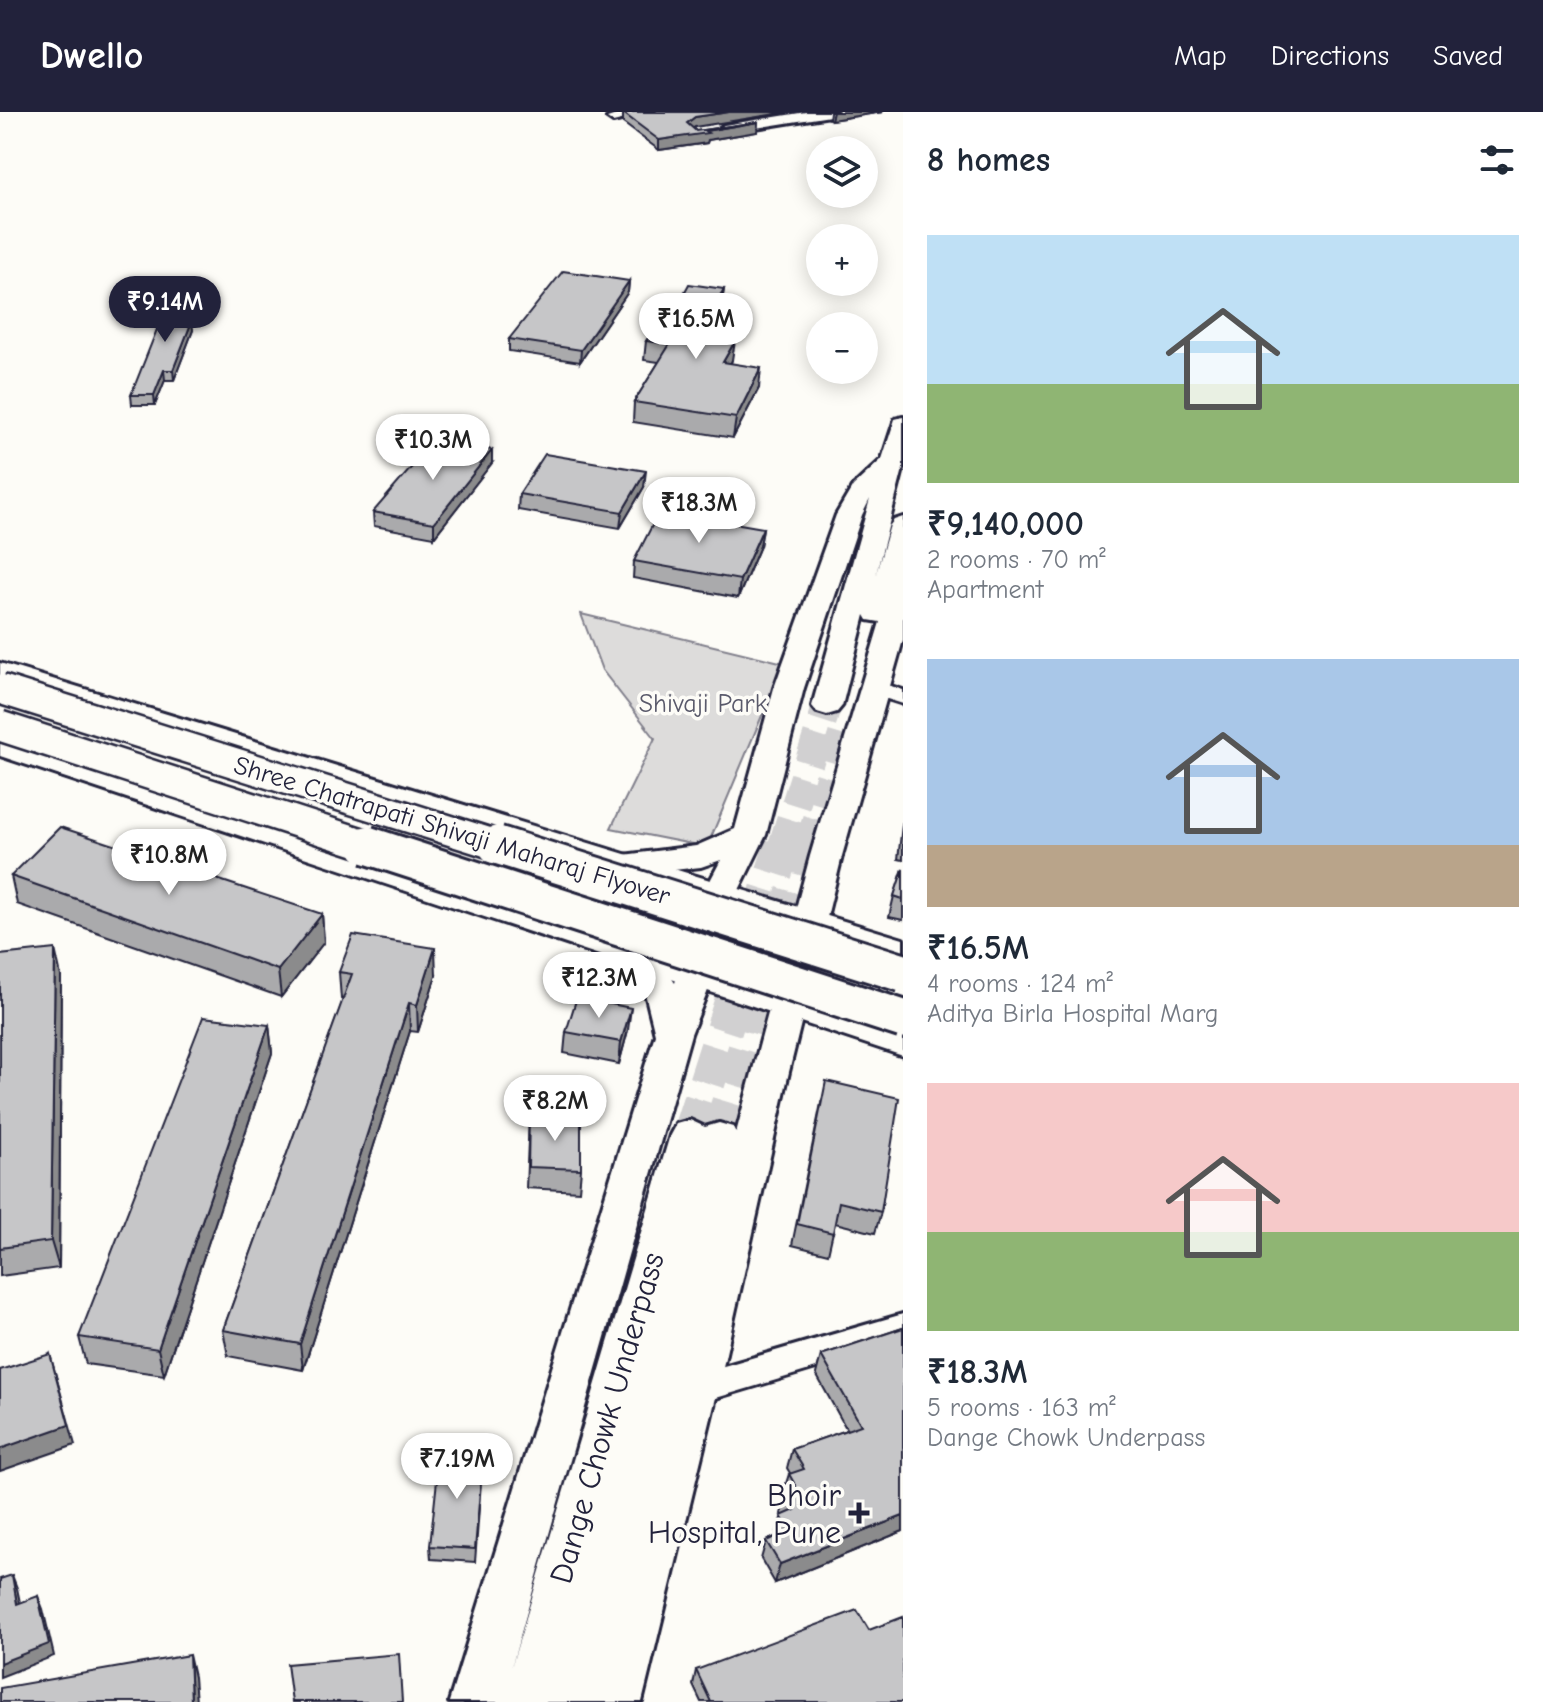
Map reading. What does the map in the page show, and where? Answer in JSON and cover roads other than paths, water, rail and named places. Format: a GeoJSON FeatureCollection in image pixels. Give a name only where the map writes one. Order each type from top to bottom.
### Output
{"type":"FeatureCollection","features":[{"type":"Feature","properties":{"kind":"main road"},"geometry":{"type":"LineString","coordinates":[[897,441],[838,709],[903,525]]}},
{"type":"Feature","properties":{"kind":"main road"},"geometry":{"type":"LineString","coordinates":[[475,1702],[673,1034],[696,975],[721,892],[750,835],[789,688],[849,515],[897,441]]}},
{"type":"Feature","properties":{"kind":"main road"},"geometry":{"type":"LineString","coordinates":[[616,1702],[810,919],[890,693],[903,589]]}},
{"type":"Feature","properties":{"kind":"main road","name":"Shree Chatrapati Shivaji Maharaj Flyover"},"geometry":{"type":"LineString","coordinates":[[0,689],[903,973]]}},
{"type":"Feature","properties":{"kind":"main road","name":"Shree Chatrapati Shivaji Maharaj Flyover"},"geometry":{"type":"LineString","coordinates":[[0,726],[903,1019]]}},
{"type":"Feature","properties":{"kind":"main road"},"geometry":{"type":"LineString","coordinates":[[627,864],[701,856],[750,835]]}},
{"type":"Feature","properties":{"kind":"main road"},"geometry":{"type":"LineString","coordinates":[[630,956],[662,984],[673,1034]]}},
{"type":"Feature","properties":{"kind":"main road","name":"Dange Chowk Underpass"},"geometry":{"type":"LineString","coordinates":[[526,1702],[705,1137],[565,1702]]}},
{"type":"Feature","properties":{"kind":"street"},"geometry":{"type":"LineString","coordinates":[[613,118],[648,112]]}},
{"type":"Feature","properties":{"kind":"street"},"geometry":{"type":"LineString","coordinates":[[711,131],[830,112]]}},
{"type":"Feature","properties":{"kind":"street"},"geometry":{"type":"LineString","coordinates":[[0,670],[903,948]]}},
{"type":"Feature","properties":{"kind":"street"},"geometry":{"type":"LineString","coordinates":[[0,748],[903,1045]]}},
{"type":"Feature","properties":{"kind":"street"},"geometry":{"type":"LineString","coordinates":[[696,1389],[903,1328]]}},
{"type":"Feature","properties":{"kind":"tunnel"},"geometry":{"type":"LineString","coordinates":[[782,847],[827,706]]}},
{"type":"Feature","properties":{"kind":"tunnel"},"geometry":{"type":"LineString","coordinates":[[808,847],[846,724]]}},
{"type":"Feature","properties":{"kind":"tunnel"},"geometry":{"type":"LineString","coordinates":[[690,1135],[783,845]]}},
{"type":"Feature","properties":{"kind":"tunnel"},"geometry":{"type":"LineString","coordinates":[[719,1138],[809,845]]}},
{"type":"Feature","properties":{"kind":"place","name":"Bhoir Hospital, Pune"},"geometry":{"type":"Point","coordinates":[859,1513]}},
{"type":"Feature","properties":{"kind":"park label","name":"Shivaji Park"},"geometry":{"type":"Point","coordinates":[703,704]}}]}
